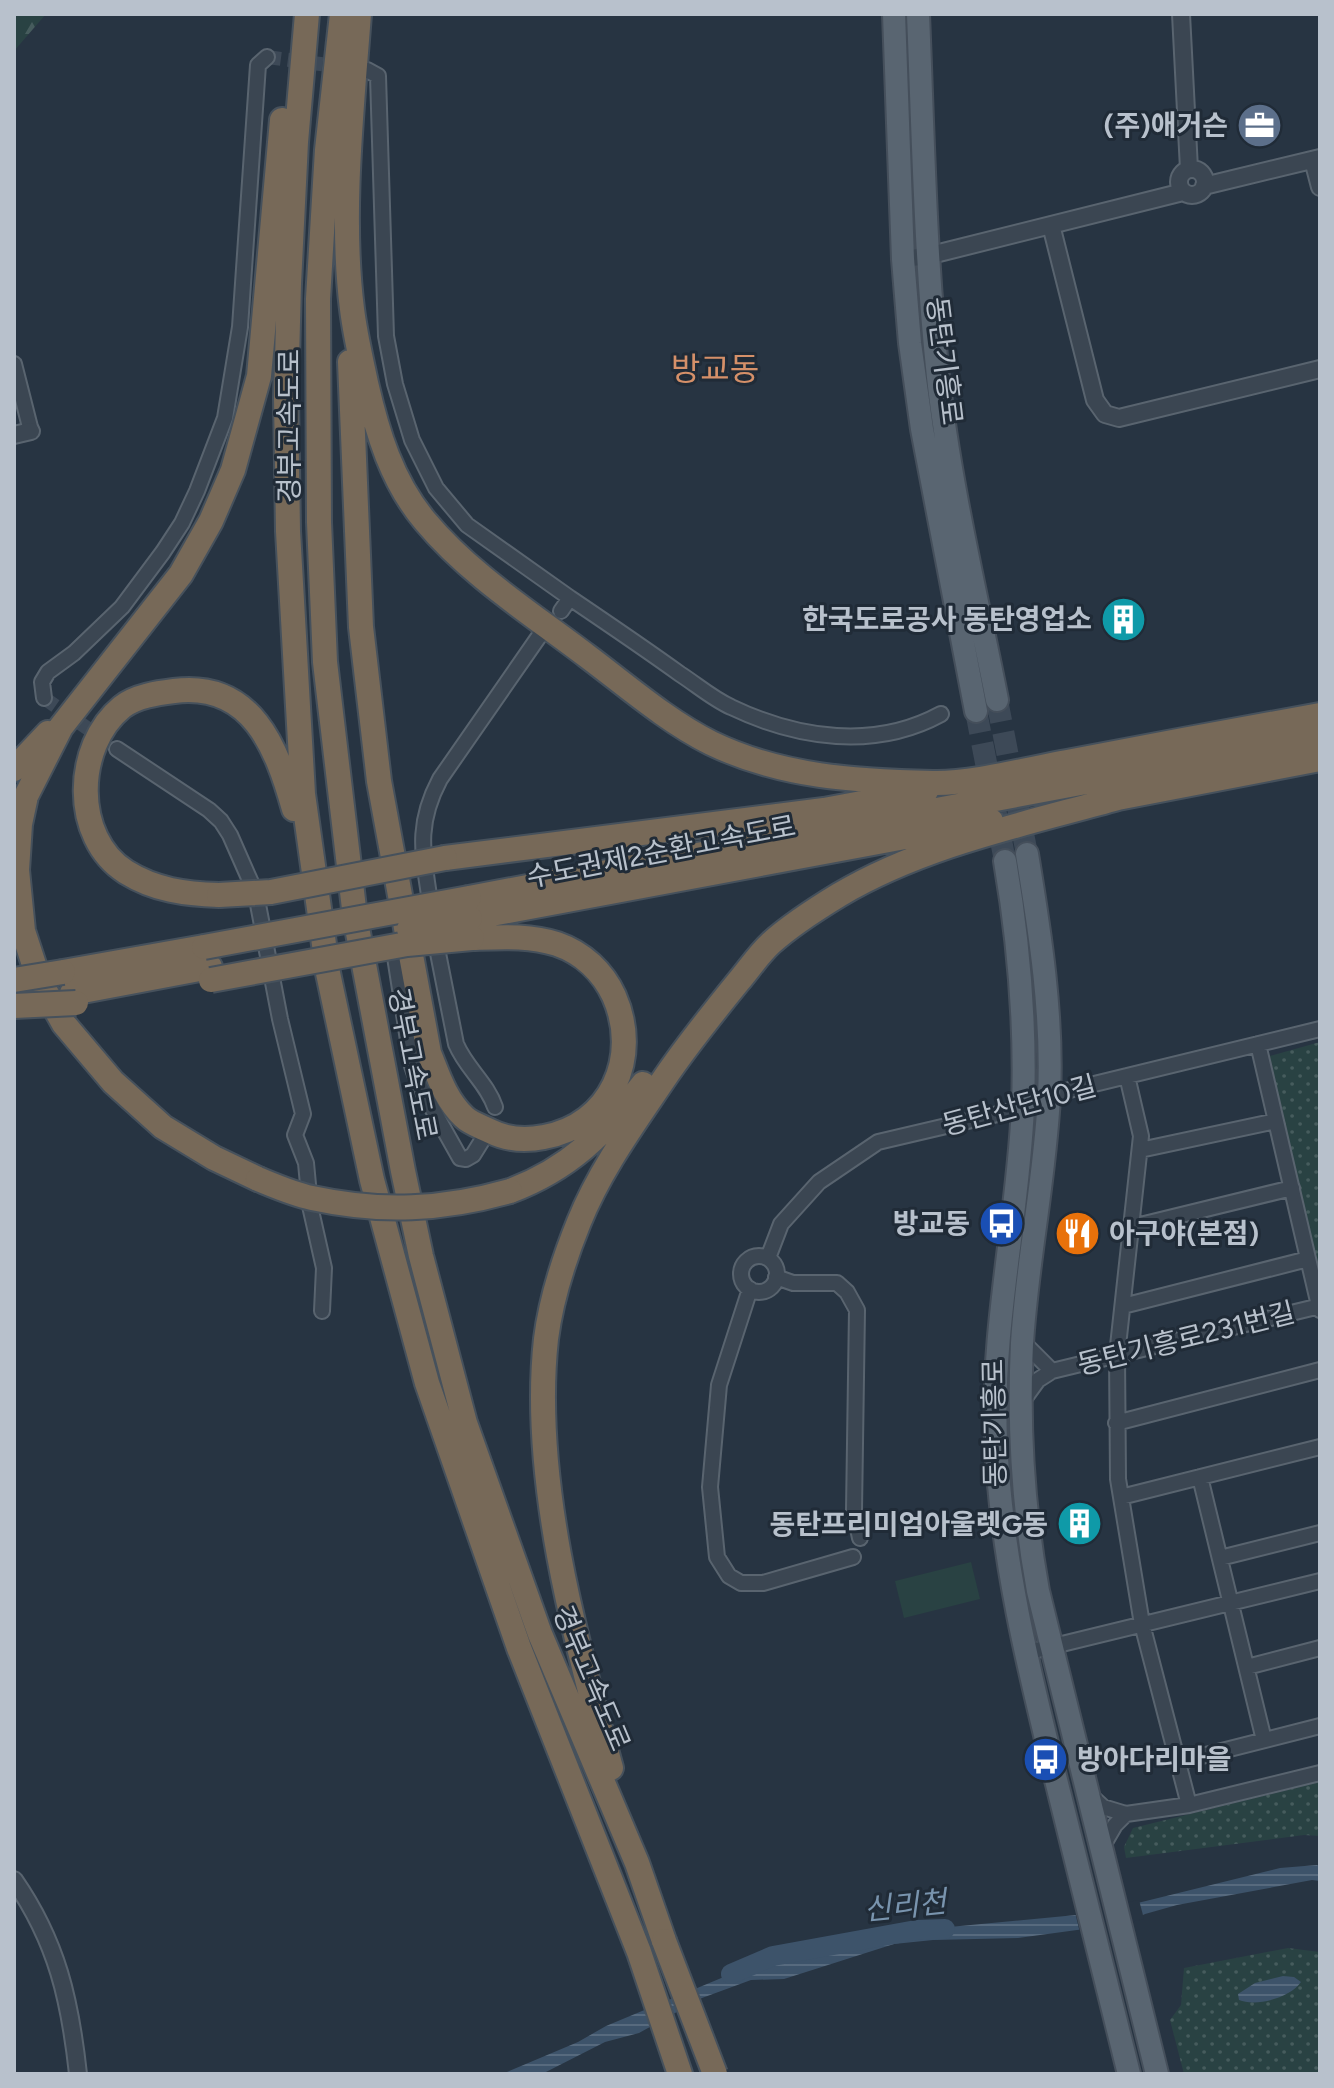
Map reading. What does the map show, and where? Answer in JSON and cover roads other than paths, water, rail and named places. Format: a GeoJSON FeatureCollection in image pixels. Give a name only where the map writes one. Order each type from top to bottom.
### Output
{"type":"FeatureCollection","features":[{"type":"Feature","properties":{"kind":"highway"},"geometry":{"type":"LineString","coordinates":[[294,14],[259,376],[233,470],[191,560],[55,738],[26,796],[20,824],[18,902],[23,931],[39,980],[64,1024],[113,1082],[163,1127],[214,1158],[258,1179],[309,1197],[365,1206],[428,1208],[457,1205],[510,1191],[560,1168],[586,1147],[770,944],[842,893],[902,864],[1017,826],[1118,798]]}},
{"type":"Feature","properties":{"kind":"highway","name":"경부고속도로"},"geometry":{"type":"LineString","coordinates":[[307,14],[296,142],[286,398],[288,531],[303,794],[348,1078],[390,1255],[427,1383],[519,1648],[639,1952],[680,2074]]}},
{"type":"Feature","properties":{"kind":"highway","name":"경부고속도로"},"geometry":{"type":"LineString","coordinates":[[342,14],[327,150],[319,284],[319,522],[325,662],[355,917],[421,1256],[465,1423],[540,1634],[637,1863],[715,2074]]}},
{"type":"Feature","properties":{"kind":"highway"},"geometry":{"type":"LineString","coordinates":[[14,1005],[70,989],[208,965],[407,944],[470,918],[558,944],[582,955],[610,986],[622,1013],[625,1048],[621,1073],[614,1089],[587,1120],[559,1134],[528,1140],[501,1136],[465,1119],[445,1094],[429,1053],[379,781],[361,627],[351,406],[348,240],[359,14]]}},
{"type":"Feature","properties":{"kind":"highway"},"geometry":{"type":"LineString","coordinates":[[348,240],[354,324],[374,422],[388,459],[423,520],[474,570],[676,722],[710,742],[749,759],[822,778],[937,784],[1320,715]]}},
{"type":"Feature","properties":{"kind":"highway"},"geometry":{"type":"LineString","coordinates":[[14,769],[94,685]]}},
{"type":"Feature","properties":{"kind":"highway"},"geometry":{"type":"LineString","coordinates":[[319,909],[294,808],[279,759],[268,735],[252,715],[230,700],[205,691],[179,690],[152,694],[123,706],[103,730],[90,756],[86,796],[94,832],[113,862],[142,881],[173,892],[219,895],[271,892],[445,858],[887,800],[1003,774]]}},
{"type":"Feature","properties":{"kind":"highway","name":"수도권제2순환고속도로"},"geometry":{"type":"LineString","coordinates":[[470,918],[1320,738]]}},
{"type":"Feature","properties":{"kind":"highway","name":"수도권제2순환고속도로"},"geometry":{"type":"LineString","coordinates":[[14,980],[70,989],[470,918],[1320,759]]}},
{"type":"Feature","properties":{"kind":"highway"},"geometry":{"type":"LineString","coordinates":[[637,1863],[595,1712],[558,1547],[543,1412],[547,1336],[567,1253],[598,1181],[687,1045],[770,944]]}},
{"type":"Feature","properties":{"kind":"main road","name":"동탄기흥로"},"geometry":{"type":"LineString","coordinates":[[894,14],[903,259],[910,343],[922,429],[976,711]]}},
{"type":"Feature","properties":{"kind":"main road","name":"동탄기흥로"},"geometry":{"type":"LineString","coordinates":[[918,14],[927,256],[944,421],[997,700]]}},
{"type":"Feature","properties":{"kind":"main road","name":"동탄기흥로"},"geometry":{"type":"LineString","coordinates":[[1129,2074],[1025,1653],[1003,1536],[996,1435],[998,1333],[1023,1108],[1016,858],[1045,987],[1049,1095],[1022,1341],[1020,1406],[1027,1521],[1038,1591],[1157,2074]]}},
{"type":"Feature","properties":{"kind":"street"},"geometry":{"type":"LineString","coordinates":[[1181,14],[1189,169]]}},
{"type":"Feature","properties":{"kind":"street"},"geometry":{"type":"LineString","coordinates":[[44,698],[42,682],[48,672],[74,653],[122,607],[182,523],[225,418],[240,327],[258,65],[267,57]]}},
{"type":"Feature","properties":{"kind":"street"},"geometry":{"type":"LineString","coordinates":[[367,70],[378,76],[386,336],[395,384],[412,440],[436,488],[467,525],[729,706],[769,722],[849,738],[890,735],[917,728],[941,714]]}},
{"type":"Feature","properties":{"kind":"street"},"geometry":{"type":"LineString","coordinates":[[903,259],[927,256],[1183,192],[1195,195],[1204,186],[1317,159],[1320,187]]}},
{"type":"Feature","properties":{"kind":"street"},"geometry":{"type":"LineString","coordinates":[[1183,192],[1178,181],[1182,173],[1189,169],[1201,173],[1204,186]]}},
{"type":"Feature","properties":{"kind":"street"},"geometry":{"type":"LineString","coordinates":[[1051,225],[1095,400],[1105,414],[1119,418],[1320,369]]}},
{"type":"Feature","properties":{"kind":"street"},"geometry":{"type":"LineString","coordinates":[[14,364],[22,433]]}},
{"type":"Feature","properties":{"kind":"street"},"geometry":{"type":"LineString","coordinates":[[561,611],[570,598]]}},
{"type":"Feature","properties":{"kind":"street"},"geometry":{"type":"LineString","coordinates":[[495,1107],[490,1093],[463,1061],[456,1044],[436,951],[423,828],[428,802],[440,779],[540,635]]}},
{"type":"Feature","properties":{"kind":"street"},"geometry":{"type":"LineString","coordinates":[[117,749],[221,821],[256,894],[280,1019],[303,1114],[295,1135],[306,1163],[310,1206],[324,1268],[322,1311]]}},
{"type":"Feature","properties":{"kind":"street"},"geometry":{"type":"LineString","coordinates":[[395,957],[412,1066],[418,1083],[460,1158],[473,1155],[486,1134]]}},
{"type":"Feature","properties":{"kind":"street","name":"동탄산단10길"},"geometry":{"type":"LineString","coordinates":[[768,1258],[781,1224],[819,1182],[878,1142],[1023,1108],[1049,1095],[1320,1029]]}},
{"type":"Feature","properties":{"kind":"street"},"geometry":{"type":"LineString","coordinates":[[1258,1044],[1320,1307]]}},
{"type":"Feature","properties":{"kind":"street"},"geometry":{"type":"LineString","coordinates":[[1127,1076],[1141,1136],[1117,1355],[1116,1423],[1121,1497],[1142,1624],[1189,1805]]}},
{"type":"Feature","properties":{"kind":"street"},"geometry":{"type":"LineString","coordinates":[[1140,1150],[1276,1121]]}},
{"type":"Feature","properties":{"kind":"street"},"geometry":{"type":"LineString","coordinates":[[1132,1227],[1292,1188]]}},
{"type":"Feature","properties":{"kind":"street"},"geometry":{"type":"LineString","coordinates":[[756,1256],[768,1258],[775,1266],[776,1277],[766,1290],[750,1289],[742,1280],[742,1268],[745,1262],[756,1256]]}},
{"type":"Feature","properties":{"kind":"street"},"geometry":{"type":"LineString","coordinates":[[1123,1306],[1308,1259]]}},
{"type":"Feature","properties":{"kind":"street"},"geometry":{"type":"LineString","coordinates":[[776,1277],[793,1283],[837,1283],[847,1292],[857,1310],[854,1510],[860,1538]]}},
{"type":"Feature","properties":{"kind":"street"},"geometry":{"type":"LineString","coordinates":[[750,1289],[719,1385],[710,1487],[717,1557],[729,1576],[741,1583],[763,1583],[853,1557]]}},
{"type":"Feature","properties":{"kind":"street","name":"동탄기흥로231번길"},"geometry":{"type":"LineString","coordinates":[[1052,1371],[1320,1307]]}},
{"type":"Feature","properties":{"kind":"street"},"geometry":{"type":"LineString","coordinates":[[1020,1406],[1038,1380],[1052,1371],[1022,1341]]}},
{"type":"Feature","properties":{"kind":"street"},"geometry":{"type":"LineString","coordinates":[[1116,1423],[1320,1370]]}},
{"type":"Feature","properties":{"kind":"street"},"geometry":{"type":"LineString","coordinates":[[1121,1497],[1320,1447]]}},
{"type":"Feature","properties":{"kind":"street"},"geometry":{"type":"LineString","coordinates":[[1200,1477],[1264,1740]]}},
{"type":"Feature","properties":{"kind":"street"},"geometry":{"type":"LineString","coordinates":[[1220,1558],[1320,1533]]}},
{"type":"Feature","properties":{"kind":"street"},"geometry":{"type":"LineString","coordinates":[[1025,1653],[1320,1581]]}},
{"type":"Feature","properties":{"kind":"street"},"geometry":{"type":"LineString","coordinates":[[1247,1667],[1320,1648]]}},
{"type":"Feature","properties":{"kind":"street"},"geometry":{"type":"LineString","coordinates":[[1178,1762],[1320,1726]]}},
{"type":"Feature","properties":{"kind":"street"},"geometry":{"type":"LineString","coordinates":[[1087,1792],[1103,1807],[1126,1814],[1189,1805],[1320,1773]]}},
{"type":"Feature","properties":{"kind":"street"},"geometry":{"type":"LineString","coordinates":[[1103,1858],[1109,1834],[1126,1814]]}},
{"type":"Feature","properties":{"kind":"street"},"geometry":{"type":"LineString","coordinates":[[14,1880],[41,1923],[61,1972],[73,2024],[78,2074]]}},
{"type":"Feature","properties":{"kind":"water"},"geometry":{"type":"Polygon","coordinates":[[[1320,1867],[1320,1881],[1177,1905],[1099,1927],[1018,1938],[894,1944],[784,1979],[751,1980],[702,1998],[639,2033],[605,2042],[542,2074],[502,2074],[578,2042],[606,2026],[755,1964],[792,1953],[918,1930],[1097,1913],[1280,1868],[1320,1867]]]}},
{"type":"Feature","properties":{"kind":"water"},"geometry":{"type":"Polygon","coordinates":[[[1283,1976],[1294,1977],[1301,1982],[1289,1993],[1272,2000],[1239,2000],[1238,1994],[1255,1983],[1283,1976]]]}},
{"type":"Feature","properties":{"kind":"waterway","name":"신리천"},"geometry":{"type":"LineString","coordinates":[[731,1974],[773,1956],[916,1930],[945,1929]]}},
{"type":"Feature","properties":{"kind":"tunnel"},"geometry":{"type":"LineString","coordinates":[[267,57],[343,67]]}},
{"type":"Feature","properties":{"kind":"tunnel"},"geometry":{"type":"LineString","coordinates":[[44,698],[117,749]]}},
{"type":"Feature","properties":{"kind":"tunnel"},"geometry":{"type":"LineString","coordinates":[[997,700],[1027,854]]}},
{"type":"Feature","properties":{"kind":"tunnel"},"geometry":{"type":"LineString","coordinates":[[976,711],[1005,861]]}},
{"type":"Feature","properties":{"kind":"place","name":"(주)애거슨"},"geometry":{"type":"Point","coordinates":[1259,125]}},
{"type":"Feature","properties":{"kind":"place","name":"한국도로공사 동탄영업소"},"geometry":{"type":"Point","coordinates":[1123,619]}},
{"type":"Feature","properties":{"kind":"place","name":"방교동"},"geometry":{"type":"Point","coordinates":[1001,1223]}},
{"type":"Feature","properties":{"kind":"place","name":"아구야(본점)"},"geometry":{"type":"Point","coordinates":[1078,1233]}},
{"type":"Feature","properties":{"kind":"place","name":"동탄프리미엄아울렛G동"},"geometry":{"type":"Point","coordinates":[1079,1524]}},
{"type":"Feature","properties":{"kind":"place","name":"방아다리마을"},"geometry":{"type":"Point","coordinates":[1046,1759]}},
{"type":"Feature","properties":{"kind":"district","name":"방교동"},"geometry":{"type":"Point","coordinates":[715,369]}}]}
